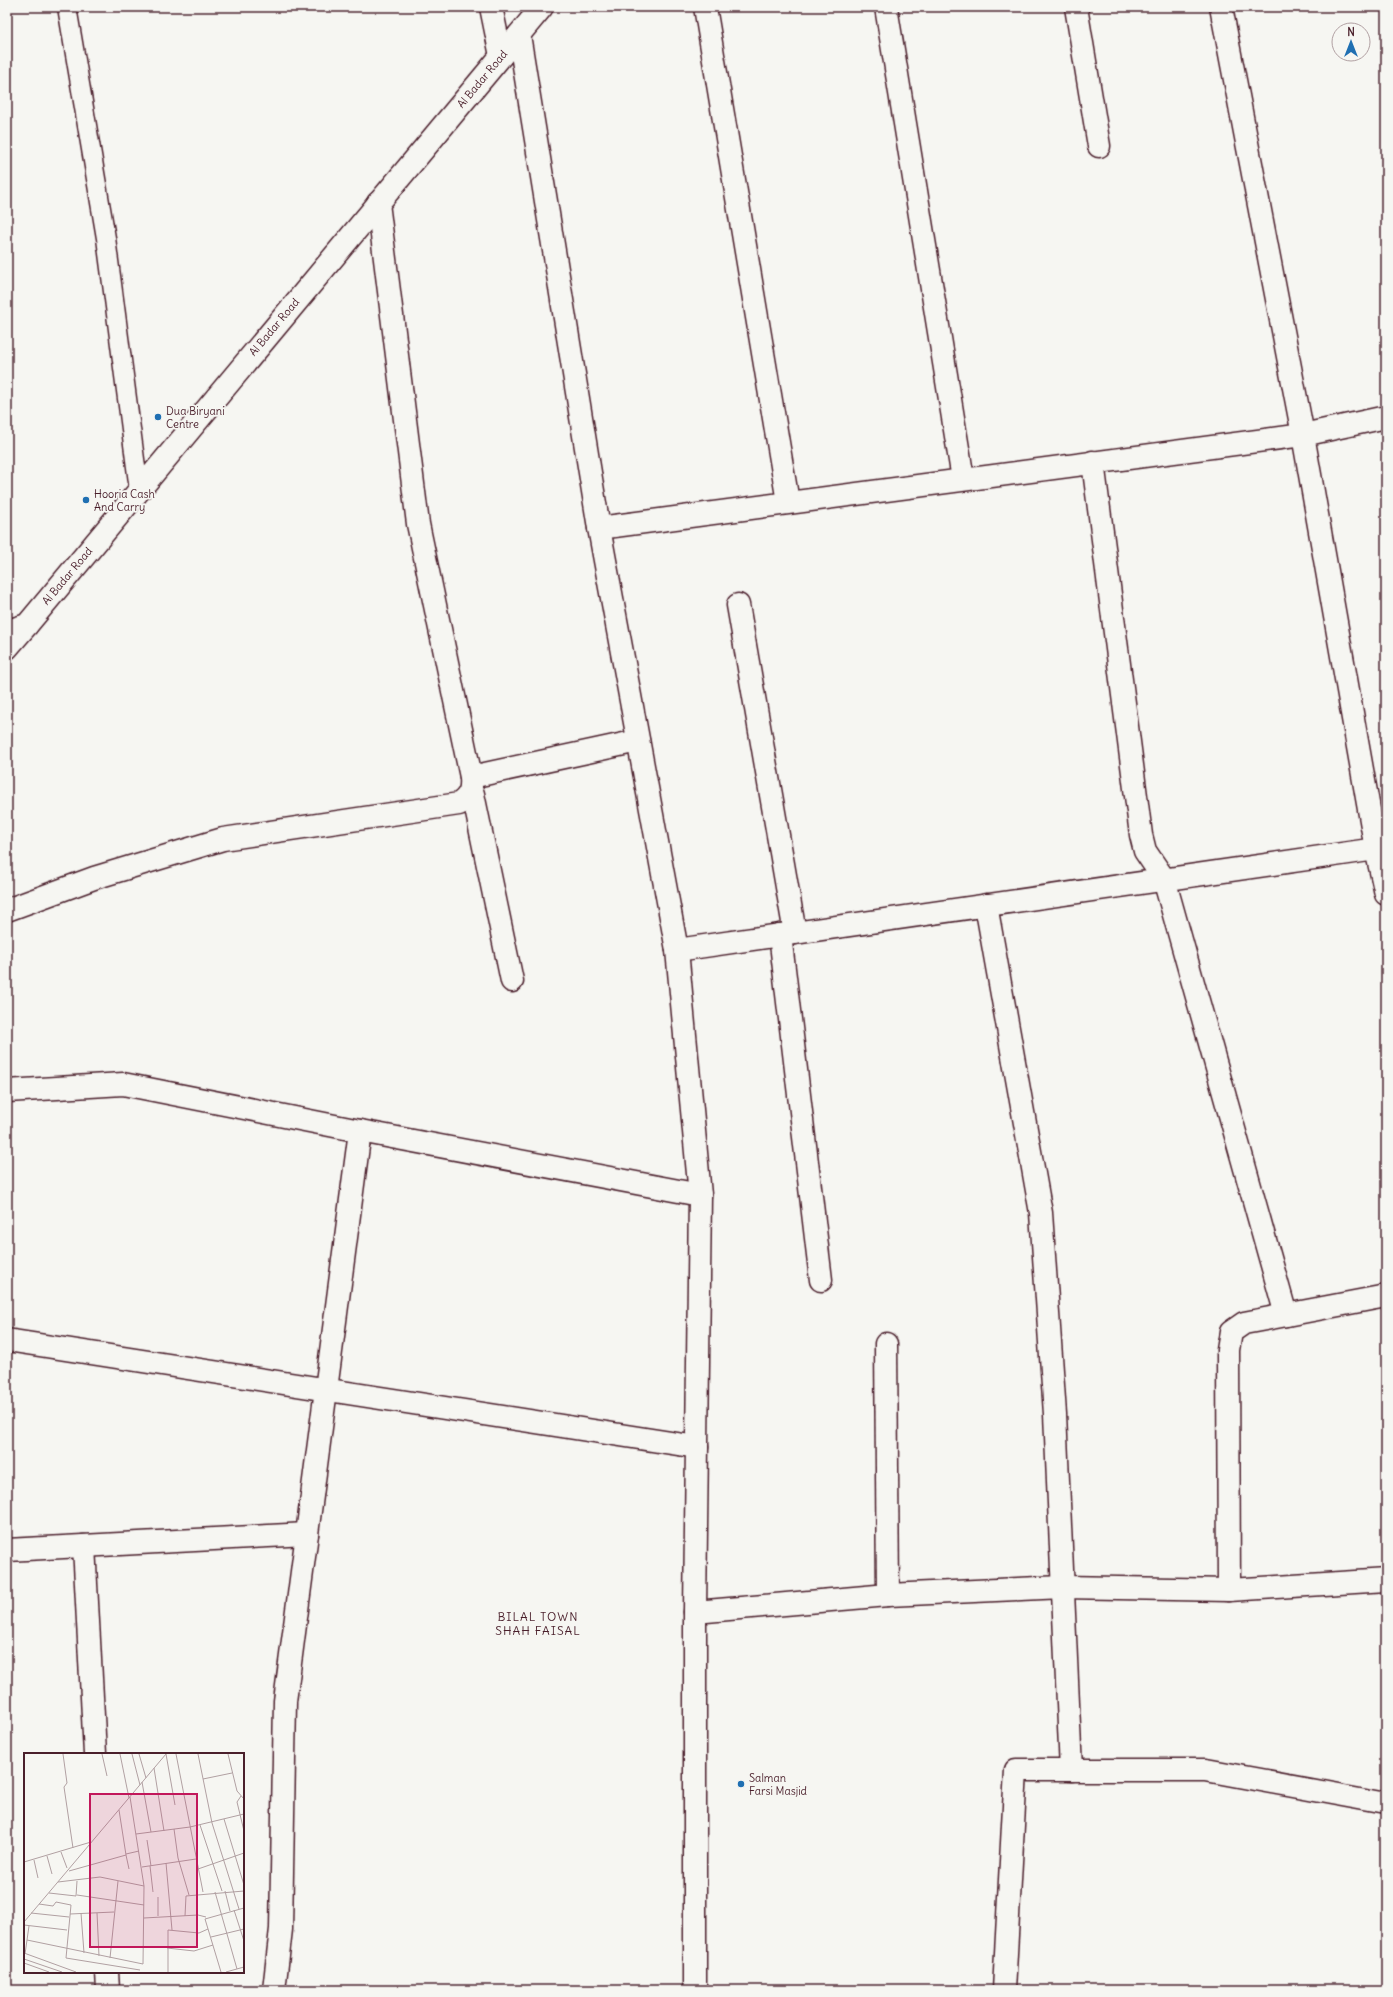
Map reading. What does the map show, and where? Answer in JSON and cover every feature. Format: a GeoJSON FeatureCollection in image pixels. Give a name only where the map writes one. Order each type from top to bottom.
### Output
{"type":"FeatureCollection","features":[{"type":"Feature","properties":{"kind":"street"},"geometry":{"type":"LineString","coordinates":[[491,7],[501,56]]}},
{"type":"Feature","properties":{"kind":"street","name":"Al Badar Road"},"geometry":{"type":"LineString","coordinates":[[7,648],[17,628],[139,490],[542,7]]}},
{"type":"Feature","properties":{"kind":"street"},"geometry":{"type":"LineString","coordinates":[[705,7],[788,502]]}},
{"type":"Feature","properties":{"kind":"street"},"geometry":{"type":"LineString","coordinates":[[886,7],[963,480]]}},
{"type":"Feature","properties":{"kind":"street"},"geometry":{"type":"LineString","coordinates":[[1076,7],[1099,146]]}},
{"type":"Feature","properties":{"kind":"street"},"geometry":{"type":"LineString","coordinates":[[1221,7],[1304,435],[1376,849],[1386,894]]}},
{"type":"Feature","properties":{"kind":"street"},"geometry":{"type":"LineString","coordinates":[[519,35],[599,528],[677,950],[700,1195],[695,1612],[695,1990]]}},
{"type":"Feature","properties":{"kind":"street"},"geometry":{"type":"LineString","coordinates":[[378,203],[418,524],[512,981]]}},
{"type":"Feature","properties":{"kind":"street"},"geometry":{"type":"LineString","coordinates":[[599,528],[1304,435],[1386,417]]}},
{"type":"Feature","properties":{"kind":"street"},"geometry":{"type":"LineString","coordinates":[[1093,462],[1141,835],[1145,851],[1164,879],[1286,1315]]}},
{"type":"Feature","properties":{"kind":"street"},"geometry":{"type":"LineString","coordinates":[[738,604],[787,934],[821,1280]]}},
{"type":"Feature","properties":{"kind":"street"},"geometry":{"type":"LineString","coordinates":[[472,786],[638,741]]}},
{"type":"Feature","properties":{"kind":"street"},"geometry":{"type":"LineString","coordinates":[[7,910],[94,878],[223,839],[459,804],[468,797],[472,786]]}},
{"type":"Feature","properties":{"kind":"street"},"geometry":{"type":"LineString","coordinates":[[677,950],[1376,849]]}},
{"type":"Feature","properties":{"kind":"street"},"geometry":{"type":"LineString","coordinates":[[986,905],[1041,1213],[1055,1414],[1071,1770]]}},
{"type":"Feature","properties":{"kind":"street"},"geometry":{"type":"LineString","coordinates":[[7,1091],[123,1084],[360,1131],[700,1195]]}},
{"type":"Feature","properties":{"kind":"street"},"geometry":{"type":"LineString","coordinates":[[274,1990],[281,1930],[285,1701],[360,1131]]}},
{"type":"Feature","properties":{"kind":"street"},"geometry":{"type":"LineString","coordinates":[[1229,1590],[1228,1350],[1231,1332],[1244,1324],[1386,1296]]}},
{"type":"Feature","properties":{"kind":"street"},"geometry":{"type":"LineString","coordinates":[[7,1340],[326,1388],[697,1447]]}},
{"type":"Feature","properties":{"kind":"street"},"geometry":{"type":"LineString","coordinates":[[886,1344],[888,1595]]}},
{"type":"Feature","properties":{"kind":"street"},"geometry":{"type":"LineString","coordinates":[[7,1550],[307,1534]]}},
{"type":"Feature","properties":{"kind":"street"},"geometry":{"type":"LineString","coordinates":[[84,1546],[95,1753]]}},
{"type":"Feature","properties":{"kind":"street"},"geometry":{"type":"LineString","coordinates":[[695,1612],[888,1595],[1063,1587],[1229,1590],[1386,1580]]}},
{"type":"Feature","properties":{"kind":"street"},"geometry":{"type":"LineString","coordinates":[[1004,1990],[1016,1770],[1206,1770],[1386,1803]]}},
{"type":"Feature","properties":{"kind":"street"},"geometry":{"type":"LineString","coordinates":[[107,1973],[108,1990]]}},
{"type":"Feature","properties":{"kind":"lane"},"geometry":{"type":"LineString","coordinates":[[67,7],[106,238],[139,490]]}},
{"type":"Feature","properties":{"kind":"place","name":"Dua Biryani Centre"},"geometry":{"type":"Point","coordinates":[158,417]}},
{"type":"Feature","properties":{"kind":"place","name":"Hooria Cash And Carry"},"geometry":{"type":"Point","coordinates":[86,500]}},
{"type":"Feature","properties":{"kind":"place","name":"Salman Farsi Masjid"},"geometry":{"type":"Point","coordinates":[741,1784]}},
{"type":"Feature","properties":{"kind":"district","name":"BILAL TOWN SHAH FAISAL"},"geometry":{"type":"Point","coordinates":[538,1624]}}]}
